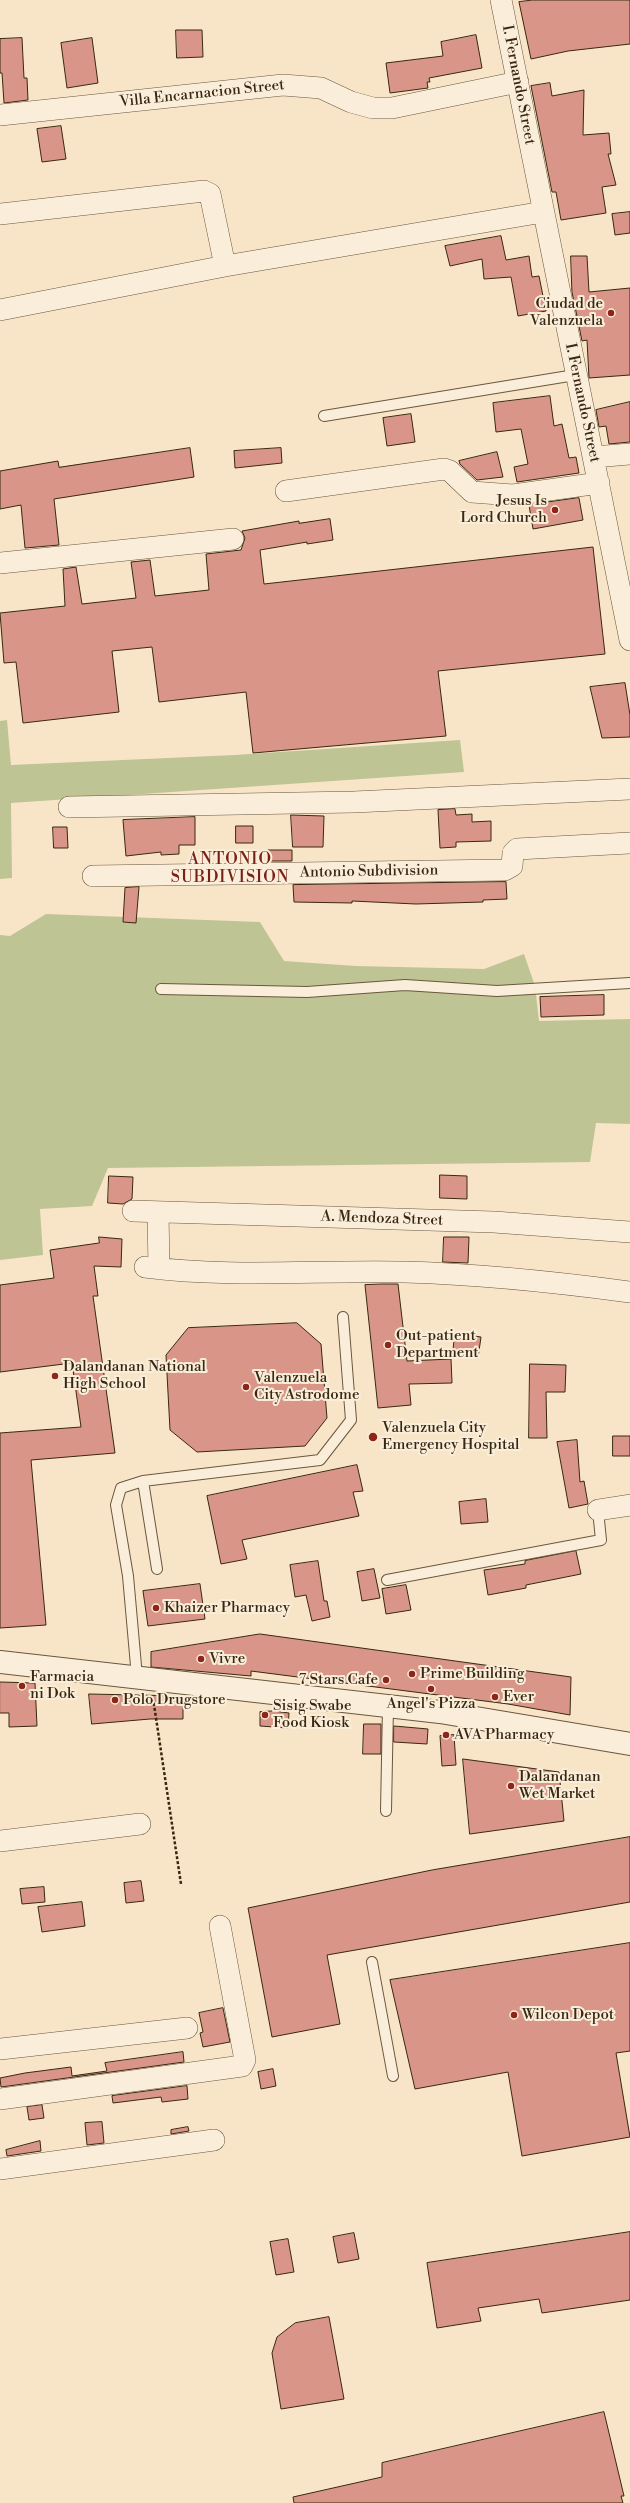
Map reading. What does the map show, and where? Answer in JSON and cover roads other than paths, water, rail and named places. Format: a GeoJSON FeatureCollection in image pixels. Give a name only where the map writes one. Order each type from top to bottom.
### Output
{"type":"FeatureCollection","features":[{"type":"Feature","properties":{"kind":"street","name":"I. Fernando Street"},"geometry":{"type":"LineString","coordinates":[[501,0],[575,375],[594,457],[630,640]]}},
{"type":"Feature","properties":{"kind":"street","name":"Villa Encarnacion Street"},"geometry":{"type":"LineString","coordinates":[[0,115],[283,85],[321,88],[366,106],[392,108],[518,82]]}},
{"type":"Feature","properties":{"kind":"street"},"geometry":{"type":"LineString","coordinates":[[0,214],[204,191],[210,194],[225,266]]}},
{"type":"Feature","properties":{"kind":"street"},"geometry":{"type":"LineString","coordinates":[[0,310],[225,266],[544,212]]}},
{"type":"Feature","properties":{"kind":"street"},"geometry":{"type":"LineString","coordinates":[[594,457],[630,454]]}},
{"type":"Feature","properties":{"kind":"street"},"geometry":{"type":"LineString","coordinates":[[286,491],[444,469],[450,471],[472,492],[513,495],[599,483]]}},
{"type":"Feature","properties":{"kind":"street"},"geometry":{"type":"LineString","coordinates":[[0,563],[233,539]]}},
{"type":"Feature","properties":{"kind":"street"},"geometry":{"type":"LineString","coordinates":[[69,807],[354,802],[630,789]]}},
{"type":"Feature","properties":{"kind":"street","name":"Antonio Subdivision"},"geometry":{"type":"LineString","coordinates":[[93,876],[505,870],[512,866],[513,853],[517,849],[630,843]]}},
{"type":"Feature","properties":{"kind":"street","name":"A. Mendoza Street"},"geometry":{"type":"LineString","coordinates":[[133,1210],[494,1222],[630,1232]]}},
{"type":"Feature","properties":{"kind":"street"},"geometry":{"type":"LineString","coordinates":[[158,1212],[152,1268],[254,1273],[405,1272],[544,1280],[630,1292]]}},
{"type":"Feature","properties":{"kind":"street"},"geometry":{"type":"LineString","coordinates":[[598,1510],[630,1505]]}},
{"type":"Feature","properties":{"kind":"street"},"geometry":{"type":"LineString","coordinates":[[0,1662],[440,1712],[630,1744]]}},
{"type":"Feature","properties":{"kind":"street"},"geometry":{"type":"LineString","coordinates":[[0,1841],[140,1824]]}},
{"type":"Feature","properties":{"kind":"street"},"geometry":{"type":"LineString","coordinates":[[0,2099],[242,2066],[244,2060],[220,1926]]}},
{"type":"Feature","properties":{"kind":"street"},"geometry":{"type":"LineString","coordinates":[[0,2048],[187,2028]]}},
{"type":"Feature","properties":{"kind":"street"},"geometry":{"type":"LineString","coordinates":[[0,2169],[214,2140]]}},
{"type":"Feature","properties":{"kind":"lane"},"geometry":{"type":"LineString","coordinates":[[324,416],[575,375]]}},
{"type":"Feature","properties":{"kind":"lane"},"geometry":{"type":"LineString","coordinates":[[161,989],[307,992],[405,985],[497,991],[630,983]]}},
{"type":"Feature","properties":{"kind":"lane"},"geometry":{"type":"LineString","coordinates":[[144,1678],[116,1505],[121,1488],[143,1481],[320,1460],[351,1420],[343,1318]]}},
{"type":"Feature","properties":{"kind":"lane"},"geometry":{"type":"LineString","coordinates":[[143,1481],[157,1569]]}},
{"type":"Feature","properties":{"kind":"lane"},"geometry":{"type":"LineString","coordinates":[[387,1580],[601,1540],[598,1510]]}},
{"type":"Feature","properties":{"kind":"lane"},"geometry":{"type":"LineString","coordinates":[[386,1811],[388,1706]]}},
{"type":"Feature","properties":{"kind":"lane"},"geometry":{"type":"LineString","coordinates":[[372,1962],[392,2076]]}},
{"type":"Feature","properties":{"kind":"place","name":"Ciudad de Valenzuela"},"geometry":{"type":"Point","coordinates":[611,313]}},
{"type":"Feature","properties":{"kind":"place","name":"Jesus Is Lord Church"},"geometry":{"type":"Point","coordinates":[555,510]}},
{"type":"Feature","properties":{"kind":"place","name":"Out-patient Department"},"geometry":{"type":"Point","coordinates":[388,1345]}},
{"type":"Feature","properties":{"kind":"place","name":"Dalandanan National High School"},"geometry":{"type":"Point","coordinates":[55,1376]}},
{"type":"Feature","properties":{"kind":"place","name":"Valenzuela City Astrodome"},"geometry":{"type":"Point","coordinates":[246,1387]}},
{"type":"Feature","properties":{"kind":"place","name":"Valenzuela City Emergency Hospital"},"geometry":{"type":"Point","coordinates":[373,1437]}},
{"type":"Feature","properties":{"kind":"place","name":"Khaizer Pharmacy"},"geometry":{"type":"Point","coordinates":[156,1608]}},
{"type":"Feature","properties":{"kind":"place","name":"Vivre"},"geometry":{"type":"Point","coordinates":[201,1659]}},
{"type":"Feature","properties":{"kind":"place","name":"Prime Building"},"geometry":{"type":"Point","coordinates":[412,1674]}},
{"type":"Feature","properties":{"kind":"place","name":"7 Stars Cafe"},"geometry":{"type":"Point","coordinates":[386,1680]}},
{"type":"Feature","properties":{"kind":"place","name":"Farmacia ni Dok"},"geometry":{"type":"Point","coordinates":[22,1686]}},
{"type":"Feature","properties":{"kind":"place","name":"Angel's Pizza"},"geometry":{"type":"Point","coordinates":[431,1689]}},
{"type":"Feature","properties":{"kind":"place","name":"Ever"},"geometry":{"type":"Point","coordinates":[495,1697]}},
{"type":"Feature","properties":{"kind":"place","name":"Polo Drugstore"},"geometry":{"type":"Point","coordinates":[115,1700]}},
{"type":"Feature","properties":{"kind":"place","name":"Sisig Swabe Food Kiosk"},"geometry":{"type":"Point","coordinates":[265,1715]}},
{"type":"Feature","properties":{"kind":"place","name":"AVA Pharmacy"},"geometry":{"type":"Point","coordinates":[446,1735]}},
{"type":"Feature","properties":{"kind":"place","name":"Dalandanan Wet Market"},"geometry":{"type":"Point","coordinates":[511,1786]}},
{"type":"Feature","properties":{"kind":"place","name":"Wilcon Depot"},"geometry":{"type":"Point","coordinates":[514,2015]}},
{"type":"Feature","properties":{"kind":"district","name":"ANTONIO SUBDIVISION"},"geometry":{"type":"Point","coordinates":[230,869]}}]}
